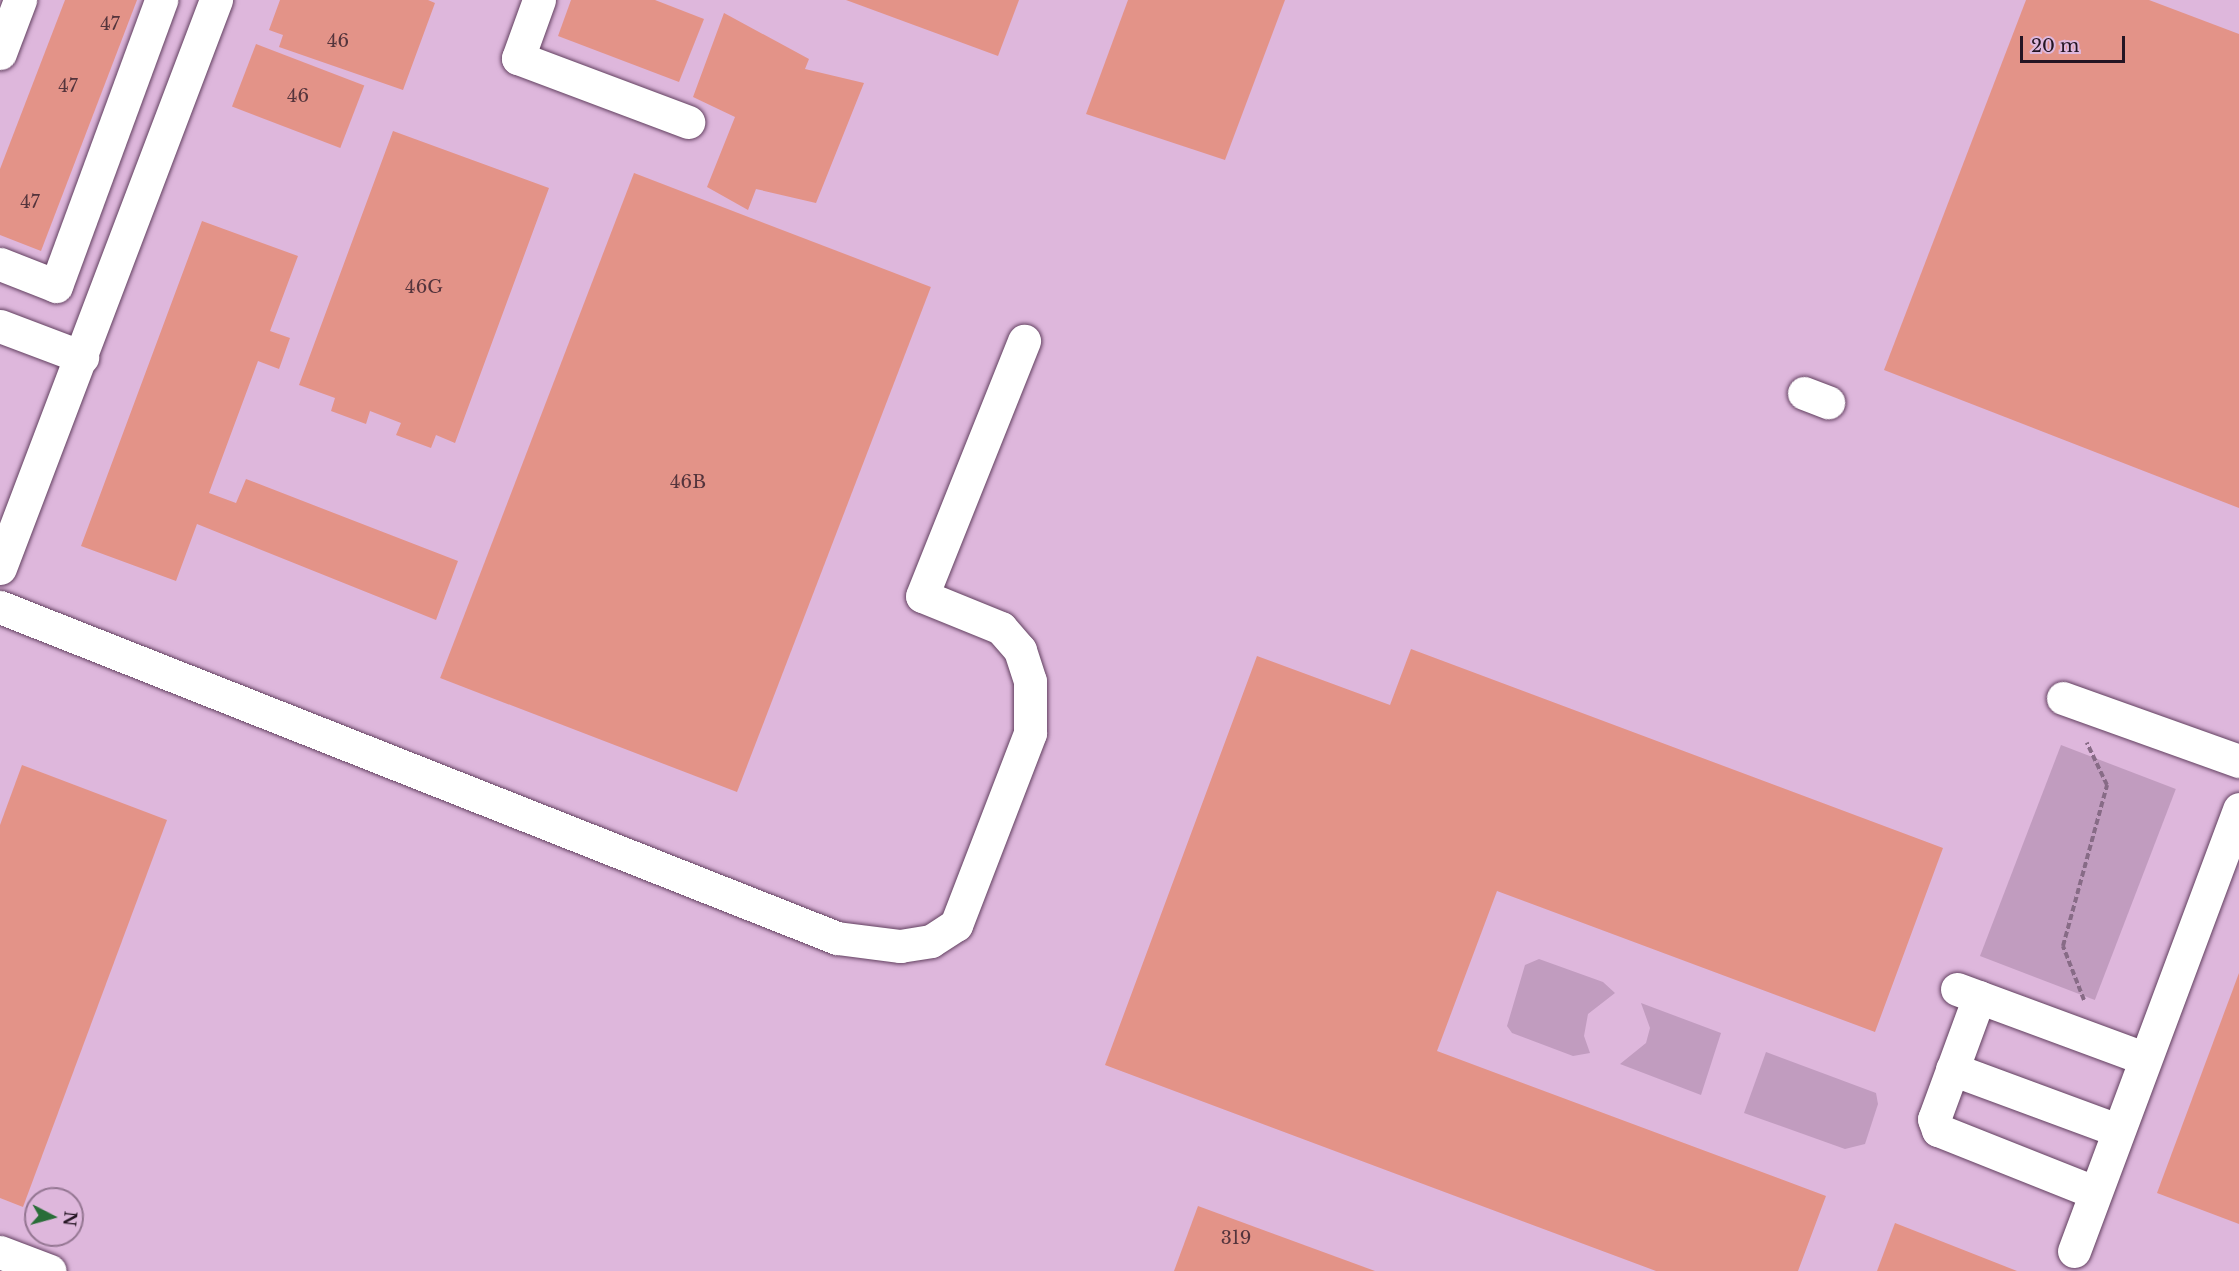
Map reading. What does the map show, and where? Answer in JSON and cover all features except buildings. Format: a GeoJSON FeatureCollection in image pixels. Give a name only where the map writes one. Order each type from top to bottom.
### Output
{"type":"FeatureCollection","features":[{"type":"Feature","properties":{"kind":"street"},"geometry":{"type":"LineString","coordinates":[[0,52],[20,0]]}},
{"type":"Feature","properties":{"kind":"street"},"geometry":{"type":"LineString","coordinates":[[0,264],[56,286],[162,0]]}},
{"type":"Feature","properties":{"kind":"street"},"geometry":{"type":"LineString","coordinates":[[0,568],[216,0]]}},
{"type":"Feature","properties":{"kind":"street"},"geometry":{"type":"LineString","coordinates":[[538,0],[518,58],[688,122]]}},
{"type":"Feature","properties":{"kind":"street"},"geometry":{"type":"LineString","coordinates":[[0,326],[82,357]]}},
{"type":"Feature","properties":{"kind":"street"},"geometry":{"type":"LineString","coordinates":[[0,607],[837,938],[900,946],[931,941],[956,924],[1030,733],[1030,681],[1020,650],[1001,628],[922,596],[1024,341]]}},
{"type":"Feature","properties":{"kind":"street"},"geometry":{"type":"LineString","coordinates":[[2062,698],[2239,761]]}},
{"type":"Feature","properties":{"kind":"street"},"geometry":{"type":"LineString","coordinates":[[2074,1251],[2117,1130],[2239,808]]}},
{"type":"Feature","properties":{"kind":"street"},"geometry":{"type":"LineString","coordinates":[[2094,1192],[1946,1138],[1934,1119],[1952,1069],[1968,993],[2144,1058]]}},
{"type":"Feature","properties":{"kind":"street"},"geometry":{"type":"LineString","coordinates":[[1952,1069],[2117,1130]]}},
{"type":"Feature","properties":{"kind":"street"},"geometry":{"type":"LineString","coordinates":[[0,1252],[50,1271]]}},
{"type":"Feature","properties":{"kind":"path"},"geometry":{"type":"LineString","coordinates":[[2062,698],[2107,785],[2063,946],[2087,1007],[2079,1034]]}},
{"type":"Feature","properties":{"kind":"shaded area"},"geometry":{"type":"Polygon","coordinates":[[[2061,745],[2176,789],[2095,1000],[1980,956],[2061,745]]]}},
{"type":"Feature","properties":{"kind":"shaded area"},"geometry":{"type":"Polygon","coordinates":[[[1539,959],[1603,982],[1615,993],[1588,1014],[1584,1036],[1590,1053],[1573,1056],[1512,1033],[1507,1026],[1525,965],[1539,959]]]}},
{"type":"Feature","properties":{"kind":"shaded area"},"geometry":{"type":"Polygon","coordinates":[[[1641,1003],[1721,1033],[1701,1095],[1620,1064],[1646,1043],[1650,1028],[1641,1003]]]}},
{"type":"Feature","properties":{"kind":"shaded area"},"geometry":{"type":"Polygon","coordinates":[[[1766,1052],[1876,1093],[1878,1104],[1865,1144],[1845,1149],[1744,1113],[1766,1052]]]}}]}
